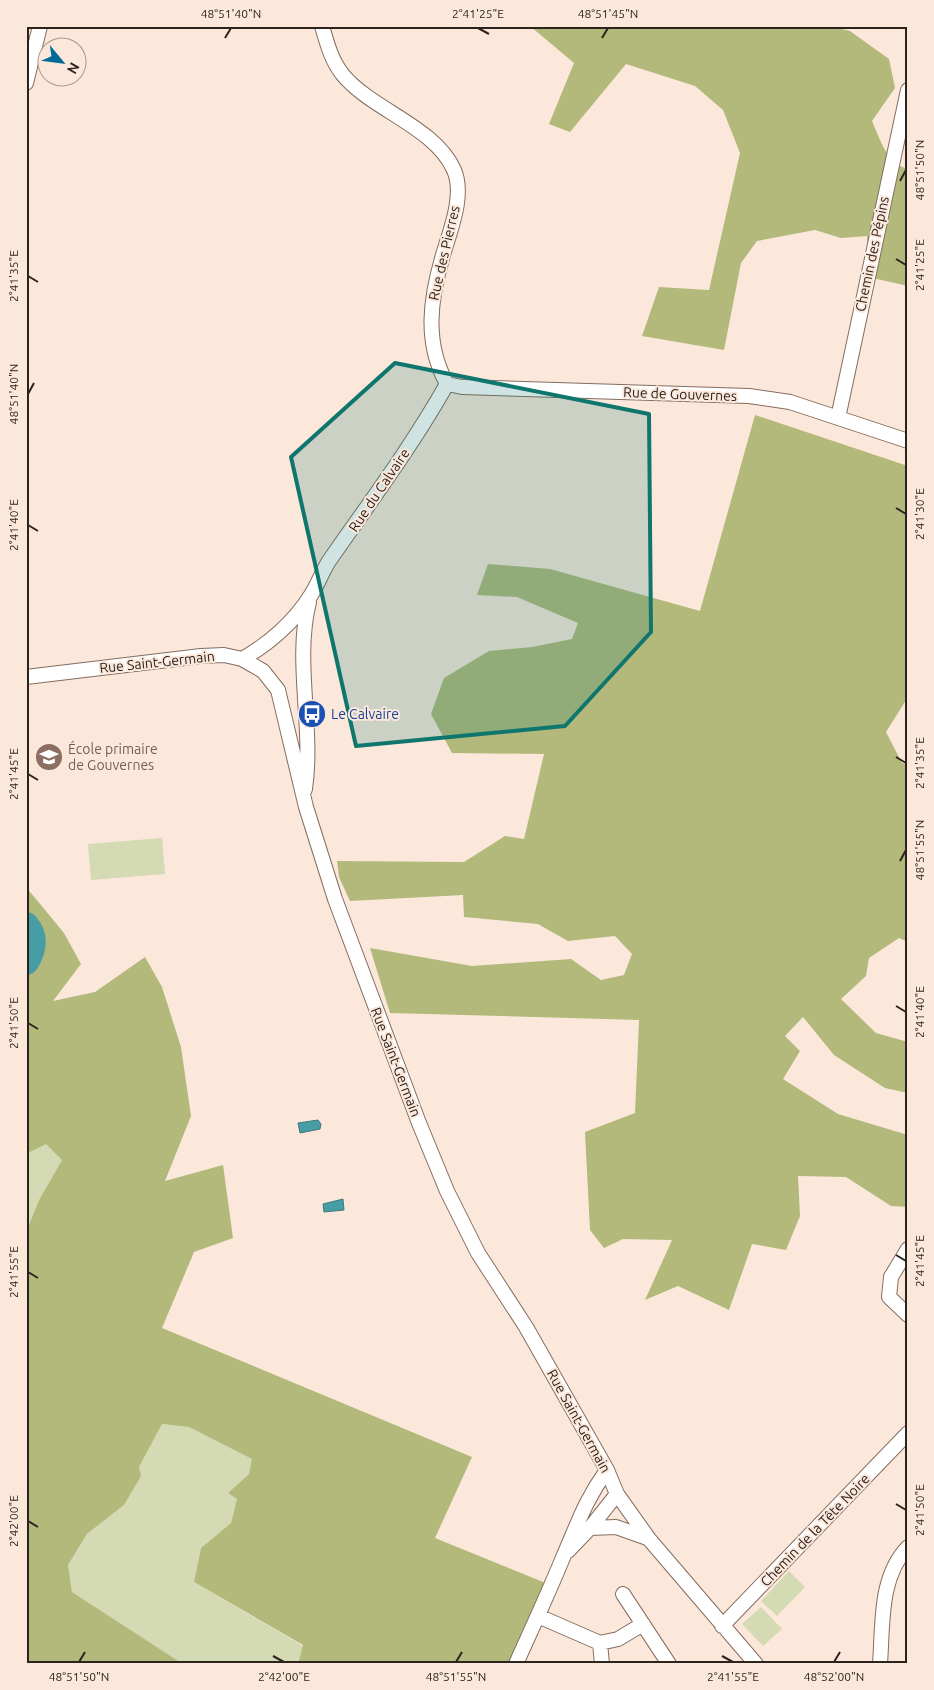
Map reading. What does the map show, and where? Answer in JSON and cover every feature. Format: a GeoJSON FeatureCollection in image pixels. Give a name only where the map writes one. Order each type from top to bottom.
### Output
{"type":"FeatureCollection","features":[{"type":"Feature","properties":{"kind":"street"},"geometry":{"type":"LineString","coordinates":[[26,83],[30,49],[40,26]]}},
{"type":"Feature","properties":{"kind":"street","name":"Rue des Pierres"},"geometry":{"type":"LineString","coordinates":[[322,26],[332,58],[342,74],[356,88],[438,147],[454,171],[457,197],[452,228],[443,254],[430,314],[432,346],[439,369],[447,384]]}},
{"type":"Feature","properties":{"kind":"street","name":"Chemin des Pépins"},"geometry":{"type":"LineString","coordinates":[[838,418],[908,90]]}},
{"type":"Feature","properties":{"kind":"street","name":"Rue de Gouvernes"},"geometry":{"type":"LineString","coordinates":[[447,384],[462,387],[749,396],[790,402],[908,441]]}},
{"type":"Feature","properties":{"kind":"street","name":"Rue du Calvaire"},"geometry":{"type":"LineString","coordinates":[[242,659],[260,649],[277,634],[310,596],[328,563],[390,477],[447,384]]}},
{"type":"Feature","properties":{"kind":"street","name":"Rue du Calvaire"},"geometry":{"type":"LineString","coordinates":[[304,794],[308,771],[303,636],[310,596]]}},
{"type":"Feature","properties":{"kind":"street","name":"Rue Saint-Germain"},"geometry":{"type":"LineString","coordinates":[[26,676],[224,655],[242,659],[263,670],[278,690],[306,807],[335,900],[419,1124],[447,1191],[478,1253],[526,1326],[607,1470],[617,1494],[649,1539],[756,1664]]}},
{"type":"Feature","properties":{"kind":"street"},"geometry":{"type":"LineString","coordinates":[[908,1249],[890,1277],[889,1297],[908,1315]]}},
{"type":"Feature","properties":{"kind":"street","name":"Chemin de la Tête Noire"},"geometry":{"type":"LineString","coordinates":[[722,1626],[908,1433]]}},
{"type":"Feature","properties":{"kind":"street"},"geometry":{"type":"LineString","coordinates":[[516,1664],[565,1553],[576,1522],[594,1488],[607,1470]]}},
{"type":"Feature","properties":{"kind":"street"},"geometry":{"type":"LineString","coordinates":[[565,1553],[590,1528],[617,1494]]}},
{"type":"Feature","properties":{"kind":"street"},"geometry":{"type":"LineString","coordinates":[[590,1528],[616,1527],[649,1539]]}},
{"type":"Feature","properties":{"kind":"street"},"geometry":{"type":"LineString","coordinates":[[880,1664],[889,1575],[897,1558],[908,1547]]}},
{"type":"Feature","properties":{"kind":"street"},"geometry":{"type":"LineString","coordinates":[[623,1594],[669,1664]]}},
{"type":"Feature","properties":{"kind":"street"},"geometry":{"type":"LineString","coordinates":[[538,1616],[600,1643],[618,1639],[643,1624]]}},
{"type":"Feature","properties":{"kind":"street"},"geometry":{"type":"LineString","coordinates":[[600,1643],[602,1664]]}},
{"type":"Feature","properties":{"kind":"highlighted area"},"geometry":{"type":"Polygon","coordinates":[[[395,363],[649,414],[651,632],[565,726],[356,746],[291,457],[395,363]]]}},
{"type":"Feature","properties":{"kind":"green space"},"geometry":{"type":"Polygon","coordinates":[[[530,26],[830,26],[850,31],[889,59],[895,88],[872,121],[881,143],[889,156],[895,162],[908,169],[908,286],[868,277],[867,236],[841,238],[815,230],[757,241],[741,263],[724,350],[642,336],[659,287],[709,290],[740,153],[723,110],[695,86],[626,64],[570,132],[549,124],[574,63],[530,26]]]}},
{"type":"Feature","properties":{"kind":"green space"},"geometry":{"type":"Polygon","coordinates":[[[755,415],[908,466],[908,697],[886,732],[902,763],[908,765],[908,942],[899,938],[869,958],[866,976],[841,999],[876,1033],[908,1042],[908,1093],[885,1088],[834,1055],[803,1017],[785,1036],[800,1051],[783,1079],[838,1114],[908,1135],[908,1207],[891,1206],[846,1177],[798,1176],[800,1216],[786,1250],[752,1244],[729,1310],[678,1286],[645,1300],[672,1240],[623,1239],[604,1248],[590,1230],[585,1132],[635,1113],[639,1020],[390,1013],[370,948],[472,966],[571,959],[601,980],[624,975],[632,954],[615,936],[568,941],[538,924],[464,917],[463,895],[350,901],[339,877],[337,861],[464,862],[505,836],[524,839],[544,754],[452,753],[431,714],[444,678],[489,651],[532,647],[572,639],[578,623],[517,597],[477,595],[488,564],[550,569],[700,611],[755,415]]]}},
{"type":"Feature","properties":{"kind":"green space"},"geometry":{"type":"Polygon","coordinates":[[[162,838],[165,874],[91,880],[88,844],[162,838]]]}},
{"type":"Feature","properties":{"kind":"green space"},"geometry":{"type":"Polygon","coordinates":[[[26,887],[64,933],[81,964],[53,1001],[95,992],[145,957],[162,987],[181,1047],[191,1116],[165,1181],[223,1165],[233,1238],[194,1252],[162,1328],[472,1457],[435,1538],[548,1584],[508,1664],[298,1664],[303,1645],[194,1582],[201,1548],[231,1523],[237,1499],[228,1493],[249,1474],[252,1459],[189,1427],[162,1424],[139,1467],[141,1476],[124,1505],[87,1534],[68,1565],[72,1592],[183,1664],[29,1664],[26,1659],[26,1232],[39,1200],[62,1160],[46,1144],[26,1154],[26,887]]]}},
{"type":"Feature","properties":{"kind":"green space"},"geometry":{"type":"Polygon","coordinates":[[[46,1143],[62,1160],[39,1200],[26,1232],[26,1154],[46,1143]]]}},
{"type":"Feature","properties":{"kind":"green space"},"geometry":{"type":"Polygon","coordinates":[[[162,1424],[189,1427],[253,1459],[249,1474],[228,1493],[237,1499],[231,1523],[201,1548],[194,1582],[303,1646],[298,1664],[183,1664],[72,1592],[68,1565],[87,1534],[124,1505],[139,1467],[162,1424]]]}},
{"type":"Feature","properties":{"kind":"green space"},"geometry":{"type":"Polygon","coordinates":[[[789,1571],[805,1587],[777,1616],[761,1601],[789,1571]]]}},
{"type":"Feature","properties":{"kind":"green space"},"geometry":{"type":"Polygon","coordinates":[[[761,1607],[782,1629],[763,1646],[742,1624],[761,1607]]]}},
{"type":"Feature","properties":{"kind":"water"},"geometry":{"type":"Polygon","coordinates":[[[318,1120],[321,1124],[320,1129],[300,1133],[298,1123],[318,1120]]]}},
{"type":"Feature","properties":{"kind":"water"},"geometry":{"type":"Polygon","coordinates":[[[343,1199],[344,1210],[324,1212],[323,1204],[343,1199]]]}},
{"type":"Feature","properties":{"kind":"waterway"},"geometry":{"type":"LineString","coordinates":[[26,925],[33,939],[31,952],[26,962]]}},
{"type":"Feature","properties":{"kind":"place","name":"Le Calvaire"},"geometry":{"type":"Point","coordinates":[312,714]}},
{"type":"Feature","properties":{"kind":"place","name":"École primaire de Gouvernes"},"geometry":{"type":"Point","coordinates":[49,757]}}]}
